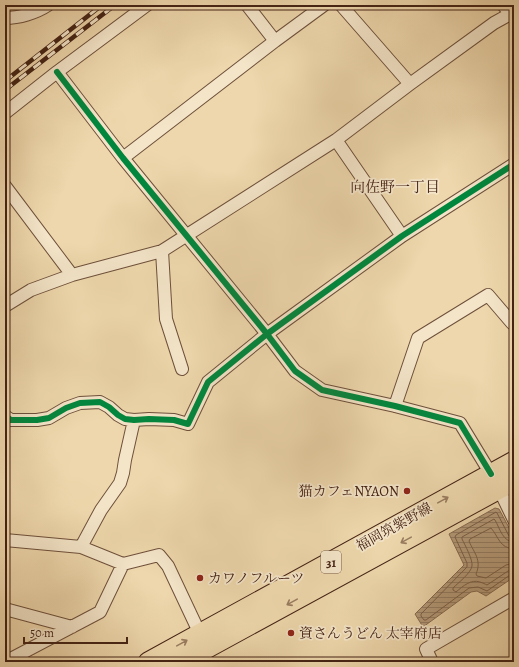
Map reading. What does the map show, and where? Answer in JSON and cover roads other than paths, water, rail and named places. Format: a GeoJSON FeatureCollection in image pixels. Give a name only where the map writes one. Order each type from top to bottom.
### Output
{"type":"FeatureCollection","features":[{"type":"Feature","properties":{"kind":"main road","name":"福岡筑紫野線"},"geometry":{"type":"LineString","coordinates":[[182,662],[501,481],[514,461]]}},
{"type":"Feature","properties":{"kind":"main road","name":"福岡筑紫野線"},"geometry":{"type":"LineString","coordinates":[[148,662],[501,481]]}},
{"type":"Feature","properties":{"kind":"street"},"geometry":{"type":"LineString","coordinates":[[5,18],[28,14],[48,5]]}},
{"type":"Feature","properties":{"kind":"street"},"geometry":{"type":"LineString","coordinates":[[5,113],[147,5]]}},
{"type":"Feature","properties":{"kind":"street"},"geometry":{"type":"LineString","coordinates":[[247,5],[275,41]]}},
{"type":"Feature","properties":{"kind":"street"},"geometry":{"type":"LineString","coordinates":[[123,158],[324,5]]}},
{"type":"Feature","properties":{"kind":"street"},"geometry":{"type":"LineString","coordinates":[[341,5],[410,84]]}},
{"type":"Feature","properties":{"kind":"street"},"geometry":{"type":"LineString","coordinates":[[5,306],[31,290],[72,274],[162,251],[336,140],[511,11]]}},
{"type":"Feature","properties":{"kind":"street"},"geometry":{"type":"LineString","coordinates":[[57,72],[123,158],[267,334],[295,371],[322,390],[395,406],[460,423],[501,481],[514,520]]}},
{"type":"Feature","properties":{"kind":"street"},"geometry":{"type":"LineString","coordinates":[[336,140],[402,236]]}},
{"type":"Feature","properties":{"kind":"street"},"geometry":{"type":"LineString","coordinates":[[5,416],[11,420],[36,420],[49,418],[66,408],[80,403],[100,402],[125,419],[174,420],[188,424],[208,382],[267,334],[402,236],[512,170]]}},
{"type":"Feature","properties":{"kind":"street"},"geometry":{"type":"LineString","coordinates":[[5,186],[72,274]]}},
{"type":"Feature","properties":{"kind":"street"},"geometry":{"type":"LineString","coordinates":[[162,251],[166,319],[182,369]]}},
{"type":"Feature","properties":{"kind":"street"},"geometry":{"type":"LineString","coordinates":[[395,406],[418,338],[488,295],[512,323],[514,322]]}},
{"type":"Feature","properties":{"kind":"street"},"geometry":{"type":"LineString","coordinates":[[81,547],[101,510],[120,483],[134,420]]}},
{"type":"Feature","properties":{"kind":"street"},"geometry":{"type":"LineString","coordinates":[[5,540],[81,547],[123,564],[159,555],[168,566],[200,634]]}},
{"type":"Feature","properties":{"kind":"street"},"geometry":{"type":"LineString","coordinates":[[5,662],[100,612],[123,564]]}},
{"type":"Feature","properties":{"kind":"street"},"geometry":{"type":"LineString","coordinates":[[432,662],[426,649],[514,598]]}},
{"type":"Feature","properties":{"kind":"street"},"geometry":{"type":"LineString","coordinates":[[5,609],[72,627]]}},
{"type":"Feature","properties":{"kind":"water"},"geometry":{"type":"Polygon","coordinates":[[[495,508],[499,509],[514,537],[514,577],[486,596],[477,591],[471,592],[423,627],[415,614],[464,565],[449,534],[495,508]]]}},
{"type":"Feature","properties":{"kind":"railway"},"geometry":{"type":"LineString","coordinates":[[5,81],[102,5]]}},
{"type":"Feature","properties":{"kind":"railway"},"geometry":{"type":"LineString","coordinates":[[5,90],[115,5]]}},
{"type":"Feature","properties":{"kind":"place","name":"猫カフェNYAON"},"geometry":{"type":"Point","coordinates":[407,491]}},
{"type":"Feature","properties":{"kind":"place","name":"カワノフルーツ"},"geometry":{"type":"Point","coordinates":[200,578]}},
{"type":"Feature","properties":{"kind":"place","name":"資さんうどん 太宰府店"},"geometry":{"type":"Point","coordinates":[291,633]}},
{"type":"Feature","properties":{"kind":"district","name":"向佐野一丁目"},"geometry":{"type":"Point","coordinates":[395,187]}}]}
